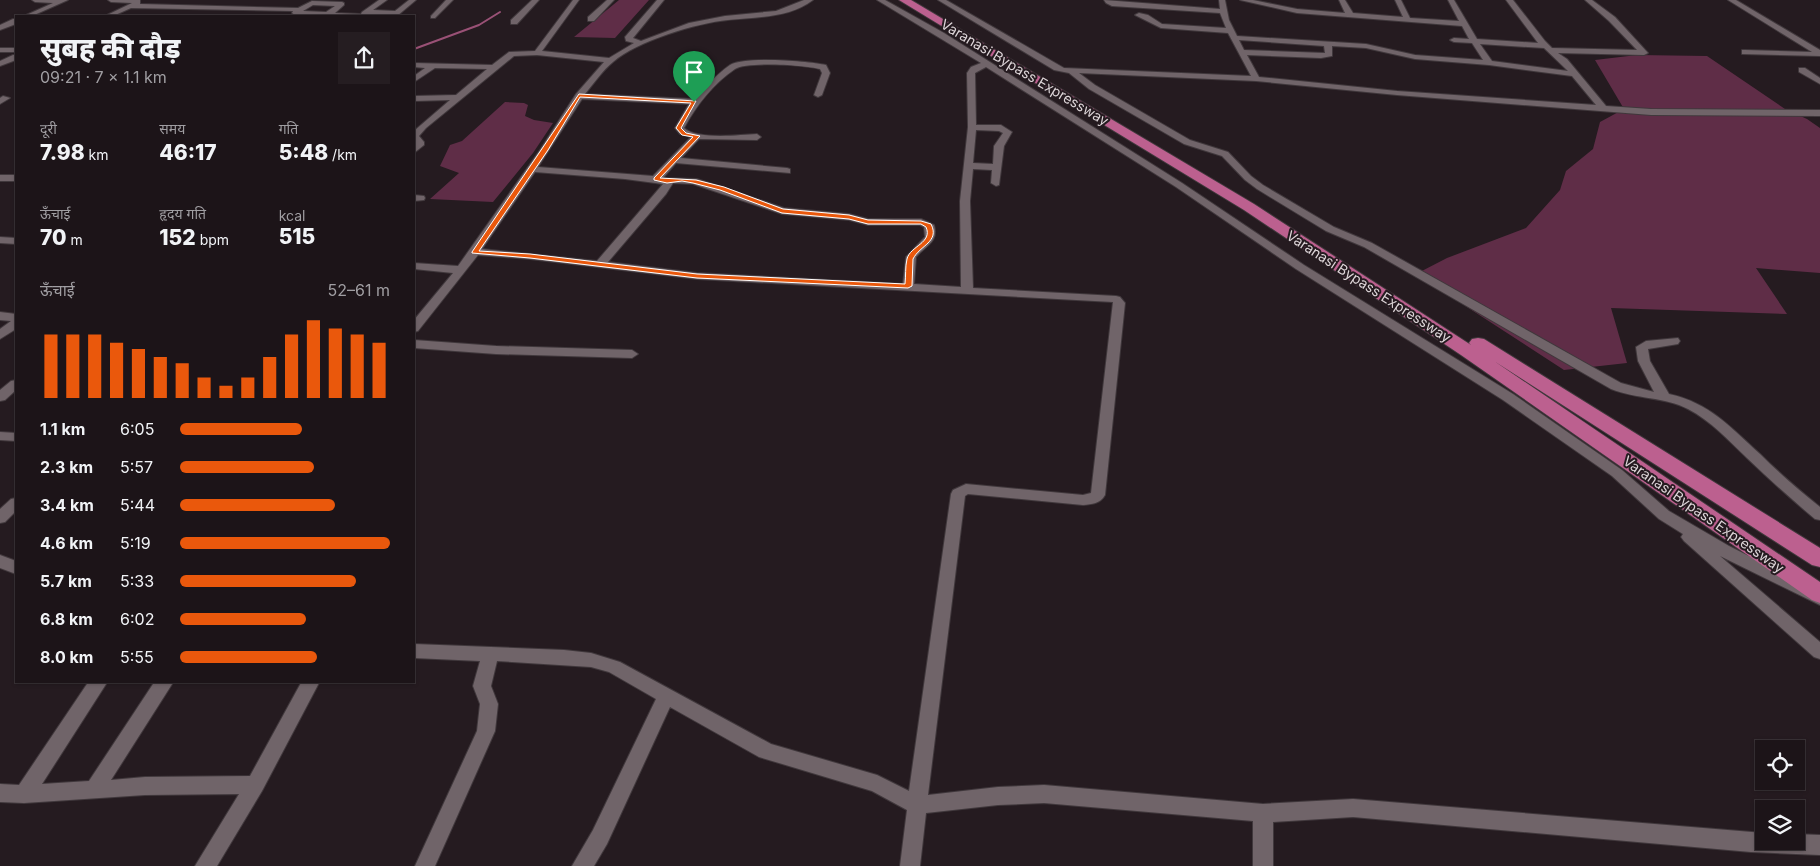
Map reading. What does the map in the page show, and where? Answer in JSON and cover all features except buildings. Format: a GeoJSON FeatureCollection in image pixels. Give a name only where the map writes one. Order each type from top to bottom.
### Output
{"type":"FeatureCollection","features":[{"type":"Feature","properties":{"kind":"highway","name":"Varanasi Bypass Expressway"},"geometry":{"type":"LineString","coordinates":[[904,0],[1249,207],[1467,351],[1820,594]]}},
{"type":"Feature","properties":{"kind":"highway","name":"Varanasi Bypass Expressway"},"geometry":{"type":"LineString","coordinates":[[915,0],[1259,204],[1820,559]]}},
{"type":"Feature","properties":{"kind":"street"},"geometry":{"type":"LineString","coordinates":[[35,0],[64,0]]}},
{"type":"Feature","properties":{"kind":"street"},"geometry":{"type":"LineString","coordinates":[[29,15],[64,0]]}},
{"type":"Feature","properties":{"kind":"street"},"geometry":{"type":"LineString","coordinates":[[111,0],[141,0]]}},
{"type":"Feature","properties":{"kind":"street"},"geometry":{"type":"LineString","coordinates":[[110,15],[141,0]]}},
{"type":"Feature","properties":{"kind":"street"},"geometry":{"type":"LineString","coordinates":[[234,15],[259,0]]}},
{"type":"Feature","properties":{"kind":"street"},"geometry":{"type":"LineString","coordinates":[[362,15],[384,0]]}},
{"type":"Feature","properties":{"kind":"street"},"geometry":{"type":"LineString","coordinates":[[130,6],[274,8],[328,14],[395,15],[413,0]]}},
{"type":"Feature","properties":{"kind":"street"},"geometry":{"type":"LineString","coordinates":[[433,17],[450,0]]}},
{"type":"Feature","properties":{"kind":"street"},"geometry":{"type":"LineString","coordinates":[[514,22],[536,0]]}},
{"type":"Feature","properties":{"kind":"street"},"geometry":{"type":"LineString","coordinates":[[537,53],[576,0]]}},
{"type":"Feature","properties":{"kind":"street"},"geometry":{"type":"LineString","coordinates":[[591,20],[610,0]]}},
{"type":"Feature","properties":{"kind":"street"},"geometry":{"type":"LineString","coordinates":[[637,45],[629,37],[661,0]]}},
{"type":"Feature","properties":{"kind":"street"},"geometry":{"type":"LineString","coordinates":[[415,327],[475,252],[579,96],[610,60],[637,45],[708,20],[777,12],[810,0]]}},
{"type":"Feature","properties":{"kind":"street"},"geometry":{"type":"LineString","coordinates":[[880,0],[1179,185],[1300,267],[1508,397],[1616,473],[1820,652]]}},
{"type":"Feature","properties":{"kind":"street"},"geometry":{"type":"LineString","coordinates":[[941,0],[1057,68],[1072,71],[1256,79],[1397,93],[1651,112],[1820,113]]}},
{"type":"Feature","properties":{"kind":"street"},"geometry":{"type":"LineString","coordinates":[[1107,0],[1112,4],[1224,11]]}},
{"type":"Feature","properties":{"kind":"street"},"geometry":{"type":"LineString","coordinates":[[1222,0],[1233,35],[1256,79]]}},
{"type":"Feature","properties":{"kind":"street"},"geometry":{"type":"LineString","coordinates":[[1243,0],[1283,9],[1464,24]]}},
{"type":"Feature","properties":{"kind":"street"},"geometry":{"type":"LineString","coordinates":[[1342,0],[1350,15]]}},
{"type":"Feature","properties":{"kind":"street"},"geometry":{"type":"LineString","coordinates":[[1398,0],[1407,19]]}},
{"type":"Feature","properties":{"kind":"street"},"geometry":{"type":"LineString","coordinates":[[1451,0],[1488,63]]}},
{"type":"Feature","properties":{"kind":"street"},"geometry":{"type":"LineString","coordinates":[[1509,0],[1548,48],[1575,74],[1604,109]]}},
{"type":"Feature","properties":{"kind":"street"},"geometry":{"type":"LineString","coordinates":[[1454,40],[1548,48],[1644,53],[1612,19],[1588,0]]}},
{"type":"Feature","properties":{"kind":"street"},"geometry":{"type":"LineString","coordinates":[[1731,0],[1820,53]]}},
{"type":"Feature","properties":{"kind":"street"},"geometry":{"type":"LineString","coordinates":[[292,15],[312,3],[342,4],[328,14]]}},
{"type":"Feature","properties":{"kind":"street"},"geometry":{"type":"LineString","coordinates":[[261,15],[274,8]]}},
{"type":"Feature","properties":{"kind":"street"},"geometry":{"type":"LineString","coordinates":[[1139,15],[1148,16],[1158,26],[1233,35],[1373,47],[1415,56],[1575,74]]}},
{"type":"Feature","properties":{"kind":"street"},"geometry":{"type":"LineString","coordinates":[[0,20],[15,21]]}},
{"type":"Feature","properties":{"kind":"street"},"geometry":{"type":"LineString","coordinates":[[0,28],[15,21]]}},
{"type":"Feature","properties":{"kind":"street"},"geometry":{"type":"LineString","coordinates":[[1241,52],[1321,56],[1329,54],[1328,44]]}},
{"type":"Feature","properties":{"kind":"street"},"geometry":{"type":"LineString","coordinates":[[0,50],[15,50]]}},
{"type":"Feature","properties":{"kind":"street"},"geometry":{"type":"LineString","coordinates":[[1745,52],[1820,53]]}},
{"type":"Feature","properties":{"kind":"street"},"geometry":{"type":"LineString","coordinates":[[415,135],[423,126],[512,54],[537,53],[610,60]]}},
{"type":"Feature","properties":{"kind":"street"},"geometry":{"type":"LineString","coordinates":[[0,64],[15,57]]}},
{"type":"Feature","properties":{"kind":"street"},"geometry":{"type":"LineString","coordinates":[[757,137],[697,136],[684,134],[679,128],[694,102],[734,66],[762,63],[804,63],[823,66],[826,72],[818,95]]}},
{"type":"Feature","properties":{"kind":"street"},"geometry":{"type":"LineString","coordinates":[[967,289],[965,198],[972,126],[971,73],[974,69],[986,64]]}},
{"type":"Feature","properties":{"kind":"street"},"geometry":{"type":"LineString","coordinates":[[415,65],[494,67]]}},
{"type":"Feature","properties":{"kind":"street"},"geometry":{"type":"LineString","coordinates":[[415,79],[432,66]]}},
{"type":"Feature","properties":{"kind":"street"},"geometry":{"type":"LineString","coordinates":[[1802,70],[1820,82]]}},
{"type":"Feature","properties":{"kind":"street"},"geometry":{"type":"LineString","coordinates":[[1072,71],[1109,97],[1186,142],[1225,154],[1248,178],[1260,187],[1330,229],[1368,245],[1616,386],[1644,395],[1689,404],[1714,419],[1790,491],[1820,515]]}},
{"type":"Feature","properties":{"kind":"street"},"geometry":{"type":"LineString","coordinates":[[579,96],[694,102]]}},
{"type":"Feature","properties":{"kind":"street"},"geometry":{"type":"LineString","coordinates":[[415,98],[458,97]]}},
{"type":"Feature","properties":{"kind":"street"},"geometry":{"type":"LineString","coordinates":[[1808,113],[1820,122]]}},
{"type":"Feature","properties":{"kind":"street"},"geometry":{"type":"LineString","coordinates":[[972,126],[1001,128],[1008,132],[999,146],[996,183]]}},
{"type":"Feature","properties":{"kind":"street"},"geometry":{"type":"LineString","coordinates":[[662,180],[674,160],[697,136]]}},
{"type":"Feature","properties":{"kind":"street"},"geometry":{"type":"LineString","coordinates":[[415,137],[419,142],[415,149]]}},
{"type":"Feature","properties":{"kind":"street"},"geometry":{"type":"LineString","coordinates":[[674,160],[787,171]]}},
{"type":"Feature","properties":{"kind":"street"},"geometry":{"type":"LineString","coordinates":[[968,166],[997,167]]}},
{"type":"Feature","properties":{"kind":"street"},"geometry":{"type":"LineString","coordinates":[[532,169],[694,181],[782,211],[842,216],[868,222],[921,222],[929,225],[931,231],[929,239],[912,254],[908,286]]}},
{"type":"Feature","properties":{"kind":"street"},"geometry":{"type":"LineString","coordinates":[[0,178],[15,178]]}},
{"type":"Feature","properties":{"kind":"street"},"geometry":{"type":"LineString","coordinates":[[600,264],[663,192],[668,184],[662,180]]}},
{"type":"Feature","properties":{"kind":"street"},"geometry":{"type":"LineString","coordinates":[[0,240],[15,241]]}},
{"type":"Feature","properties":{"kind":"street"},"geometry":{"type":"LineString","coordinates":[[475,252],[530,256],[697,276],[1110,297],[1116,299],[1119,303],[1098,495],[1093,499],[1083,500],[966,490],[958,494],[916,805],[910,866]]}},
{"type":"Feature","properties":{"kind":"street"},"geometry":{"type":"LineString","coordinates":[[415,266],[460,270]]}},
{"type":"Feature","properties":{"kind":"street"},"geometry":{"type":"LineString","coordinates":[[0,316],[15,318]]}},
{"type":"Feature","properties":{"kind":"street"},"geometry":{"type":"LineString","coordinates":[[0,335],[15,324]]}},
{"type":"Feature","properties":{"kind":"street"},"geometry":{"type":"LineString","coordinates":[[1664,398],[1644,361],[1642,347],[1674,341]]}},
{"type":"Feature","properties":{"kind":"street"},"geometry":{"type":"LineString","coordinates":[[415,344],[496,350],[632,354]]}},
{"type":"Feature","properties":{"kind":"street"},"geometry":{"type":"LineString","coordinates":[[0,397],[15,385]]}},
{"type":"Feature","properties":{"kind":"street"},"geometry":{"type":"LineString","coordinates":[[0,436],[15,437]]}},
{"type":"Feature","properties":{"kind":"street"},"geometry":{"type":"LineString","coordinates":[[0,518],[15,504]]}},
{"type":"Feature","properties":{"kind":"street"},"geometry":{"type":"LineString","coordinates":[[1664,515],[1723,550],[1820,599]]}},
{"type":"Feature","properties":{"kind":"street"},"geometry":{"type":"LineString","coordinates":[[0,561],[15,568]]}},
{"type":"Feature","properties":{"kind":"street"},"geometry":{"type":"LineString","coordinates":[[415,651],[564,657],[591,660],[614,667],[766,751],[877,784],[916,805],[998,796],[1044,794],[1262,813],[1353,808],[1818,847]]}},
{"type":"Feature","properties":{"kind":"street"},"geometry":{"type":"LineString","coordinates":[[424,866],[486,732],[489,704],[482,686],[490,655]]}},
{"type":"Feature","properties":{"kind":"street"},"geometry":{"type":"LineString","coordinates":[[24,794],[98,683]]}},
{"type":"Feature","properties":{"kind":"street"},"geometry":{"type":"LineString","coordinates":[[94,790],[164,683]]}},
{"type":"Feature","properties":{"kind":"street"},"geometry":{"type":"LineString","coordinates":[[205,866],[255,786],[310,683]]}},
{"type":"Feature","properties":{"kind":"street"},"geometry":{"type":"LineString","coordinates":[[582,866],[600,837],[667,695]]}},
{"type":"Feature","properties":{"kind":"street"},"geometry":{"type":"LineString","coordinates":[[0,793],[24,794],[145,786],[255,786]]}},
{"type":"Feature","properties":{"kind":"street"},"geometry":{"type":"LineString","coordinates":[[1262,813],[1264,866]]}},
{"type":"Feature","properties":{"kind":"shaded area"},"geometry":{"type":"Polygon","coordinates":[[[619,0],[649,0],[615,38],[574,37],[619,0]]]}},
{"type":"Feature","properties":{"kind":"shaded area"},"geometry":{"type":"Polygon","coordinates":[[[1637,55],[1707,56],[1785,109],[1807,119],[1820,128],[1820,273],[1756,268],[1787,314],[1611,308],[1627,363],[1564,370],[1416,274],[1447,258],[1526,228],[1560,190],[1566,171],[1593,149],[1600,122],[1624,109],[1595,60],[1637,55]]]}},
{"type":"Feature","properties":{"kind":"shaded area"},"geometry":{"type":"Polygon","coordinates":[[[505,102],[524,103],[528,105],[525,116],[534,120],[553,123],[533,153],[493,202],[430,199],[459,173],[440,166],[450,145],[462,141],[505,102]]]}},
{"type":"Feature","properties":{"kind":"waterway"},"geometry":{"type":"LineString","coordinates":[[415,49],[479,25],[500,12]]}},
{"type":"Feature","properties":{"kind":"route"},"geometry":{"type":"LineString","coordinates":[[579,96],[694,102],[679,128],[684,134],[697,136],[656,179],[667,182],[694,181],[782,211],[849,217],[868,222],[921,222],[929,225],[931,231],[929,239],[919,250],[912,254],[910,259],[908,286],[734,276],[697,276],[530,256],[475,252],[545,150],[579,96]]}}]}
